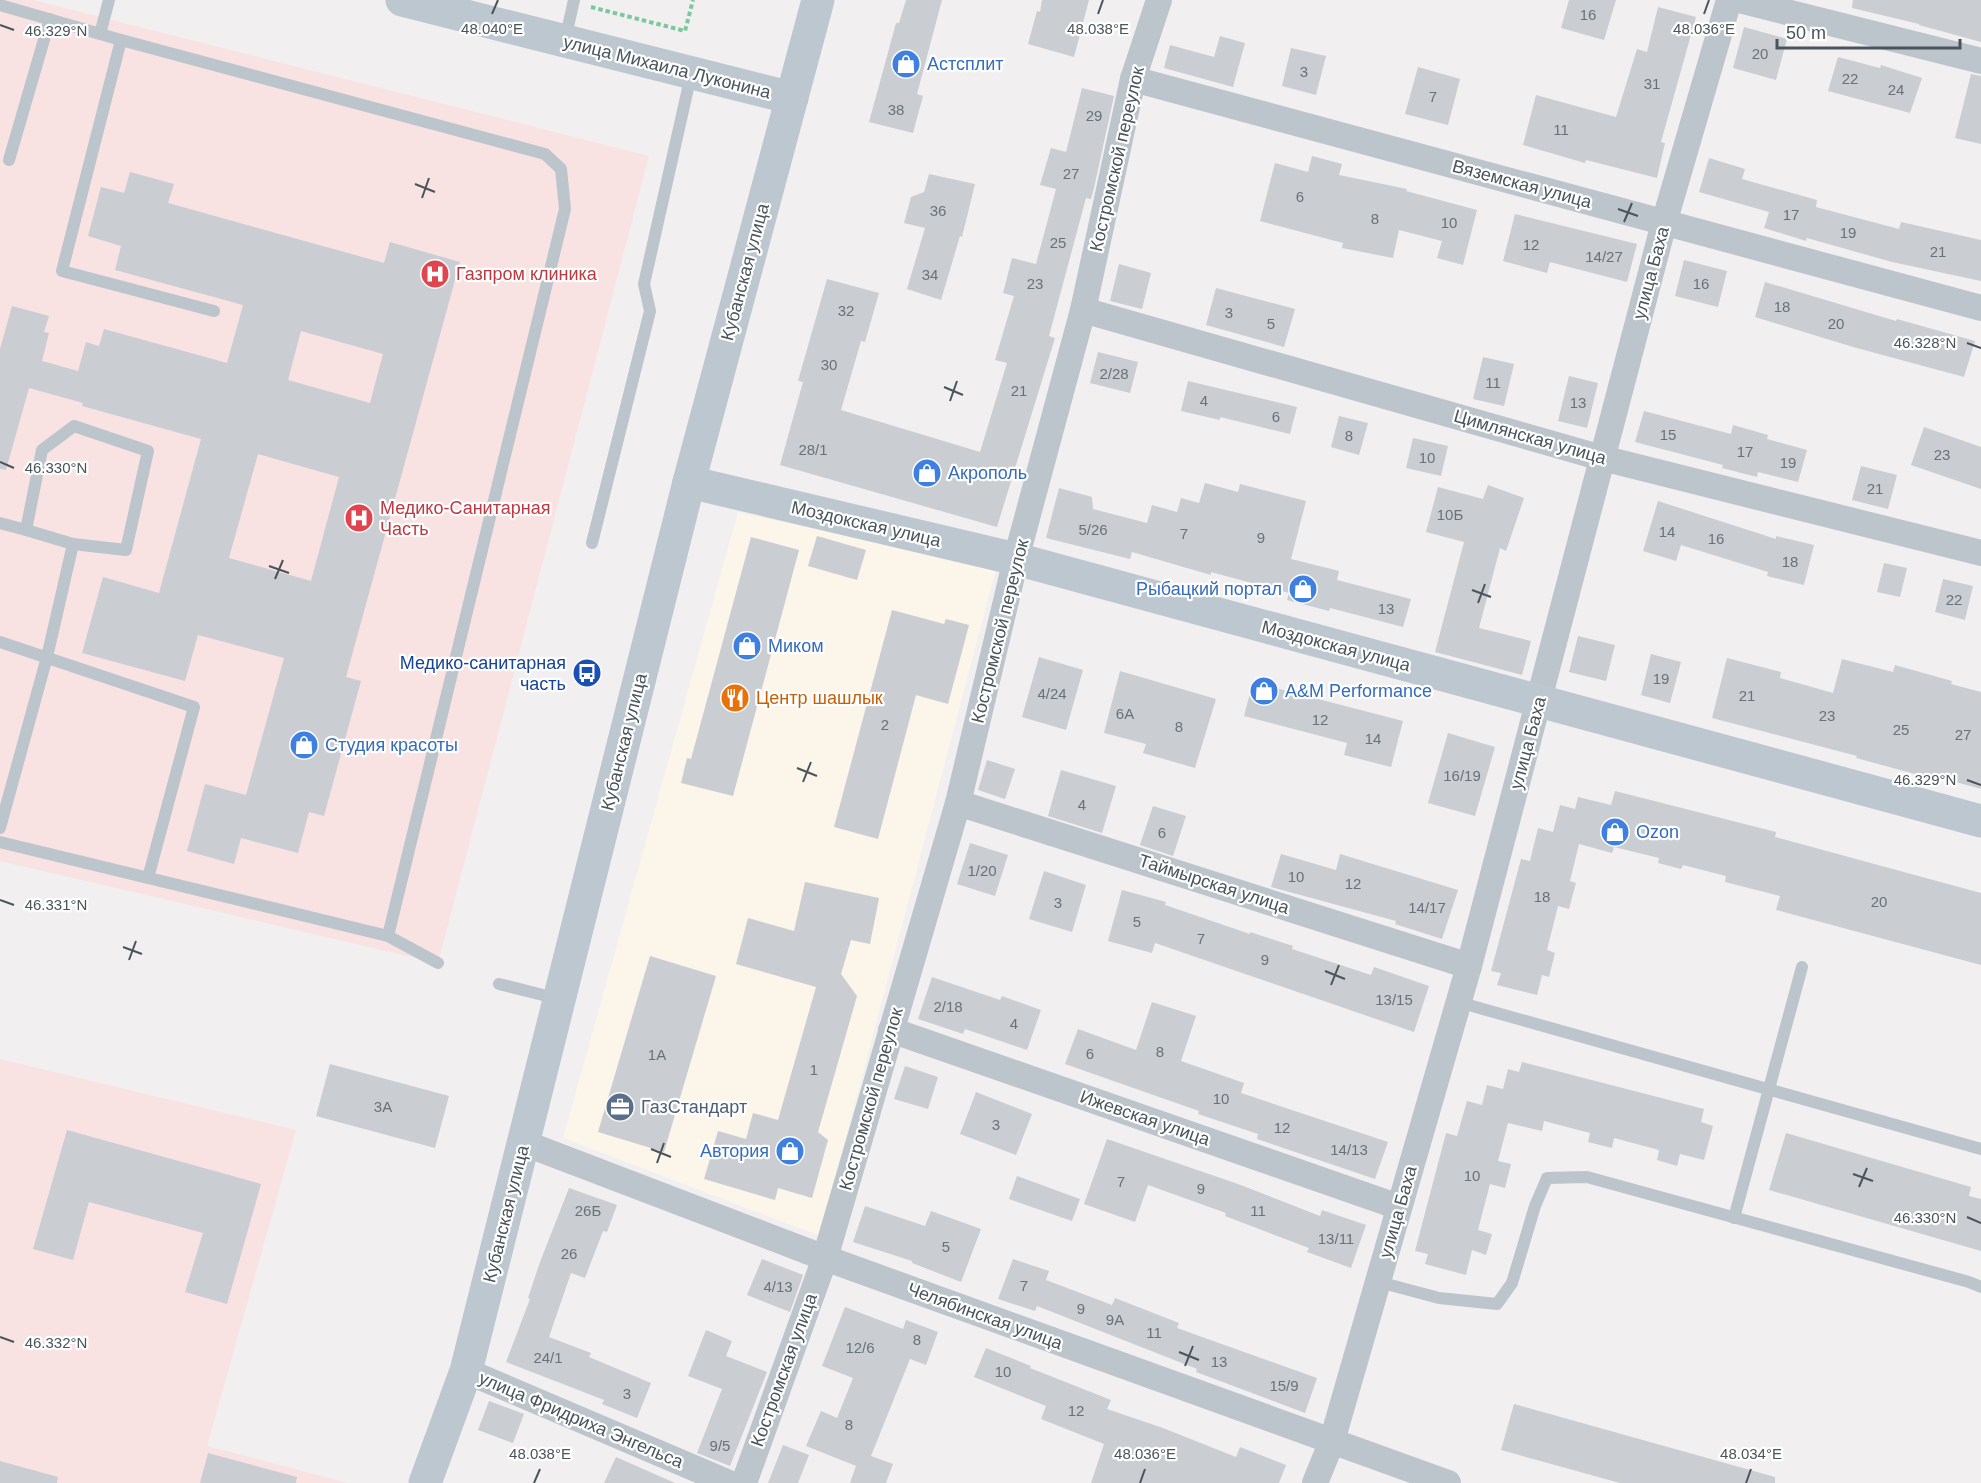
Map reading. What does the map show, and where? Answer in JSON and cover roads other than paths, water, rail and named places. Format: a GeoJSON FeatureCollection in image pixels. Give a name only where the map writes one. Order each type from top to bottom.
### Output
{"type":"FeatureCollection","features":[{"type":"Feature","properties":{"kind":"main road","name":"улица Михаила Луконина"},"geometry":{"type":"LineString","coordinates":[[402,0],[792,98]]}},
{"type":"Feature","properties":{"kind":"main road","name":"Кубанская улица"},"geometry":{"type":"LineString","coordinates":[[426,1483],[466,1371],[689,482],[818,0]]}},
{"type":"Feature","properties":{"kind":"main road","name":"Моздокская улица"},"geometry":{"type":"LineString","coordinates":[[689,482],[1016,559],[1981,821]]}},
{"type":"Feature","properties":{"kind":"street","name":"Костромской переулок"},"geometry":{"type":"LineString","coordinates":[[825,1258],[958,803],[1016,559],[1083,310],[1133,79],[1159,0]]}},
{"type":"Feature","properties":{"kind":"street","name":"улица Баха"},"geometry":{"type":"LineString","coordinates":[[1316,1483],[1332,1442],[1469,966],[1664,223],[1729,0]]}},
{"type":"Feature","properties":{"kind":"street"},"geometry":{"type":"LineString","coordinates":[[1739,0],[1981,62]]}},
{"type":"Feature","properties":{"kind":"street","name":"Вяземская улица"},"geometry":{"type":"LineString","coordinates":[[1133,79],[1981,308]]}},
{"type":"Feature","properties":{"kind":"street","name":"Цимлянская улица"},"geometry":{"type":"LineString","coordinates":[[1083,310],[1602,458],[1981,553]]}},
{"type":"Feature","properties":{"kind":"street","name":"Таймырская улица"},"geometry":{"type":"LineString","coordinates":[[958,803],[1469,966]]}},
{"type":"Feature","properties":{"kind":"street","name":"Ижевская улица"},"geometry":{"type":"LineString","coordinates":[[891,1030],[1399,1207]]}},
{"type":"Feature","properties":{"kind":"street","name":"Челябинская улица"},"geometry":{"type":"LineString","coordinates":[[524,1143],[825,1258],[1448,1483]]}},
{"type":"Feature","properties":{"kind":"street","name":"Костромская улица"},"geometry":{"type":"LineString","coordinates":[[744,1483],[825,1258]]}},
{"type":"Feature","properties":{"kind":"street","name":"улица Фридриха Энгельса"},"geometry":{"type":"LineString","coordinates":[[466,1371],[729,1483]]}},
{"type":"Feature","properties":{"kind":"lane"},"geometry":{"type":"LineString","coordinates":[[100,34],[109,0]]}},
{"type":"Feature","properties":{"kind":"lane"},"geometry":{"type":"LineString","coordinates":[[565,42],[574,1]]}},
{"type":"Feature","properties":{"kind":"lane"},"geometry":{"type":"LineString","coordinates":[[0,4],[121,40],[545,154],[561,169],[565,208],[388,936]]}},
{"type":"Feature","properties":{"kind":"lane"},"geometry":{"type":"LineString","coordinates":[[9,160],[50,19]]}},
{"type":"Feature","properties":{"kind":"lane"},"geometry":{"type":"LineString","coordinates":[[121,40],[62,271],[214,311]]}},
{"type":"Feature","properties":{"kind":"lane"},"geometry":{"type":"LineString","coordinates":[[592,543],[650,311],[644,284],[691,74]]}},
{"type":"Feature","properties":{"kind":"lane"},"geometry":{"type":"LineString","coordinates":[[0,523],[74,544],[126,550],[148,451],[74,426],[42,450],[26,530]]}},
{"type":"Feature","properties":{"kind":"lane"},"geometry":{"type":"LineString","coordinates":[[0,828],[47,657],[74,544]]}},
{"type":"Feature","properties":{"kind":"lane"},"geometry":{"type":"LineString","coordinates":[[0,642],[194,707],[148,878]]}},
{"type":"Feature","properties":{"kind":"lane"},"geometry":{"type":"LineString","coordinates":[[0,842],[388,936],[438,963]]}},
{"type":"Feature","properties":{"kind":"lane"},"geometry":{"type":"LineString","coordinates":[[1734,1218],[1802,967]]}},
{"type":"Feature","properties":{"kind":"lane"},"geometry":{"type":"LineString","coordinates":[[499,984],[560,1000]]}},
{"type":"Feature","properties":{"kind":"lane"},"geometry":{"type":"LineString","coordinates":[[1458,1002],[1981,1149]]}},
{"type":"Feature","properties":{"kind":"lane"},"geometry":{"type":"LineString","coordinates":[[1378,1282],[1439,1298],[1497,1304],[1512,1283],[1535,1206],[1547,1178],[1587,1177],[1981,1287]]}},
{"type":"Feature","properties":{"kind":"place","name":"Астсплит"},"geometry":{"type":"Point","coordinates":[906,64]}},
{"type":"Feature","properties":{"kind":"place","name":"Газпром клиника"},"geometry":{"type":"Point","coordinates":[435,274]}},
{"type":"Feature","properties":{"kind":"place","name":"Акрополь"},"geometry":{"type":"Point","coordinates":[927,473]}},
{"type":"Feature","properties":{"kind":"place","name":"Медико-Санитарная Часть"},"geometry":{"type":"Point","coordinates":[359,518]}},
{"type":"Feature","properties":{"kind":"place","name":"Рыбацкий портал"},"geometry":{"type":"Point","coordinates":[1303,589]}},
{"type":"Feature","properties":{"kind":"place","name":"Миком"},"geometry":{"type":"Point","coordinates":[747,646]}},
{"type":"Feature","properties":{"kind":"place","name":"Медико-санитарная часть"},"geometry":{"type":"Point","coordinates":[587,673]}},
{"type":"Feature","properties":{"kind":"place","name":"A&M Performance"},"geometry":{"type":"Point","coordinates":[1264,691]}},
{"type":"Feature","properties":{"kind":"place","name":"Центр шашлык"},"geometry":{"type":"Point","coordinates":[735,698]}},
{"type":"Feature","properties":{"kind":"place","name":"Студия красоты"},"geometry":{"type":"Point","coordinates":[304,745]}},
{"type":"Feature","properties":{"kind":"place","name":"Ozon"},"geometry":{"type":"Point","coordinates":[1615,832]}},
{"type":"Feature","properties":{"kind":"place","name":"ГазСтандарт"},"geometry":{"type":"Point","coordinates":[620,1107]}},
{"type":"Feature","properties":{"kind":"place","name":"Автория"},"geometry":{"type":"Point","coordinates":[790,1151]}}]}
